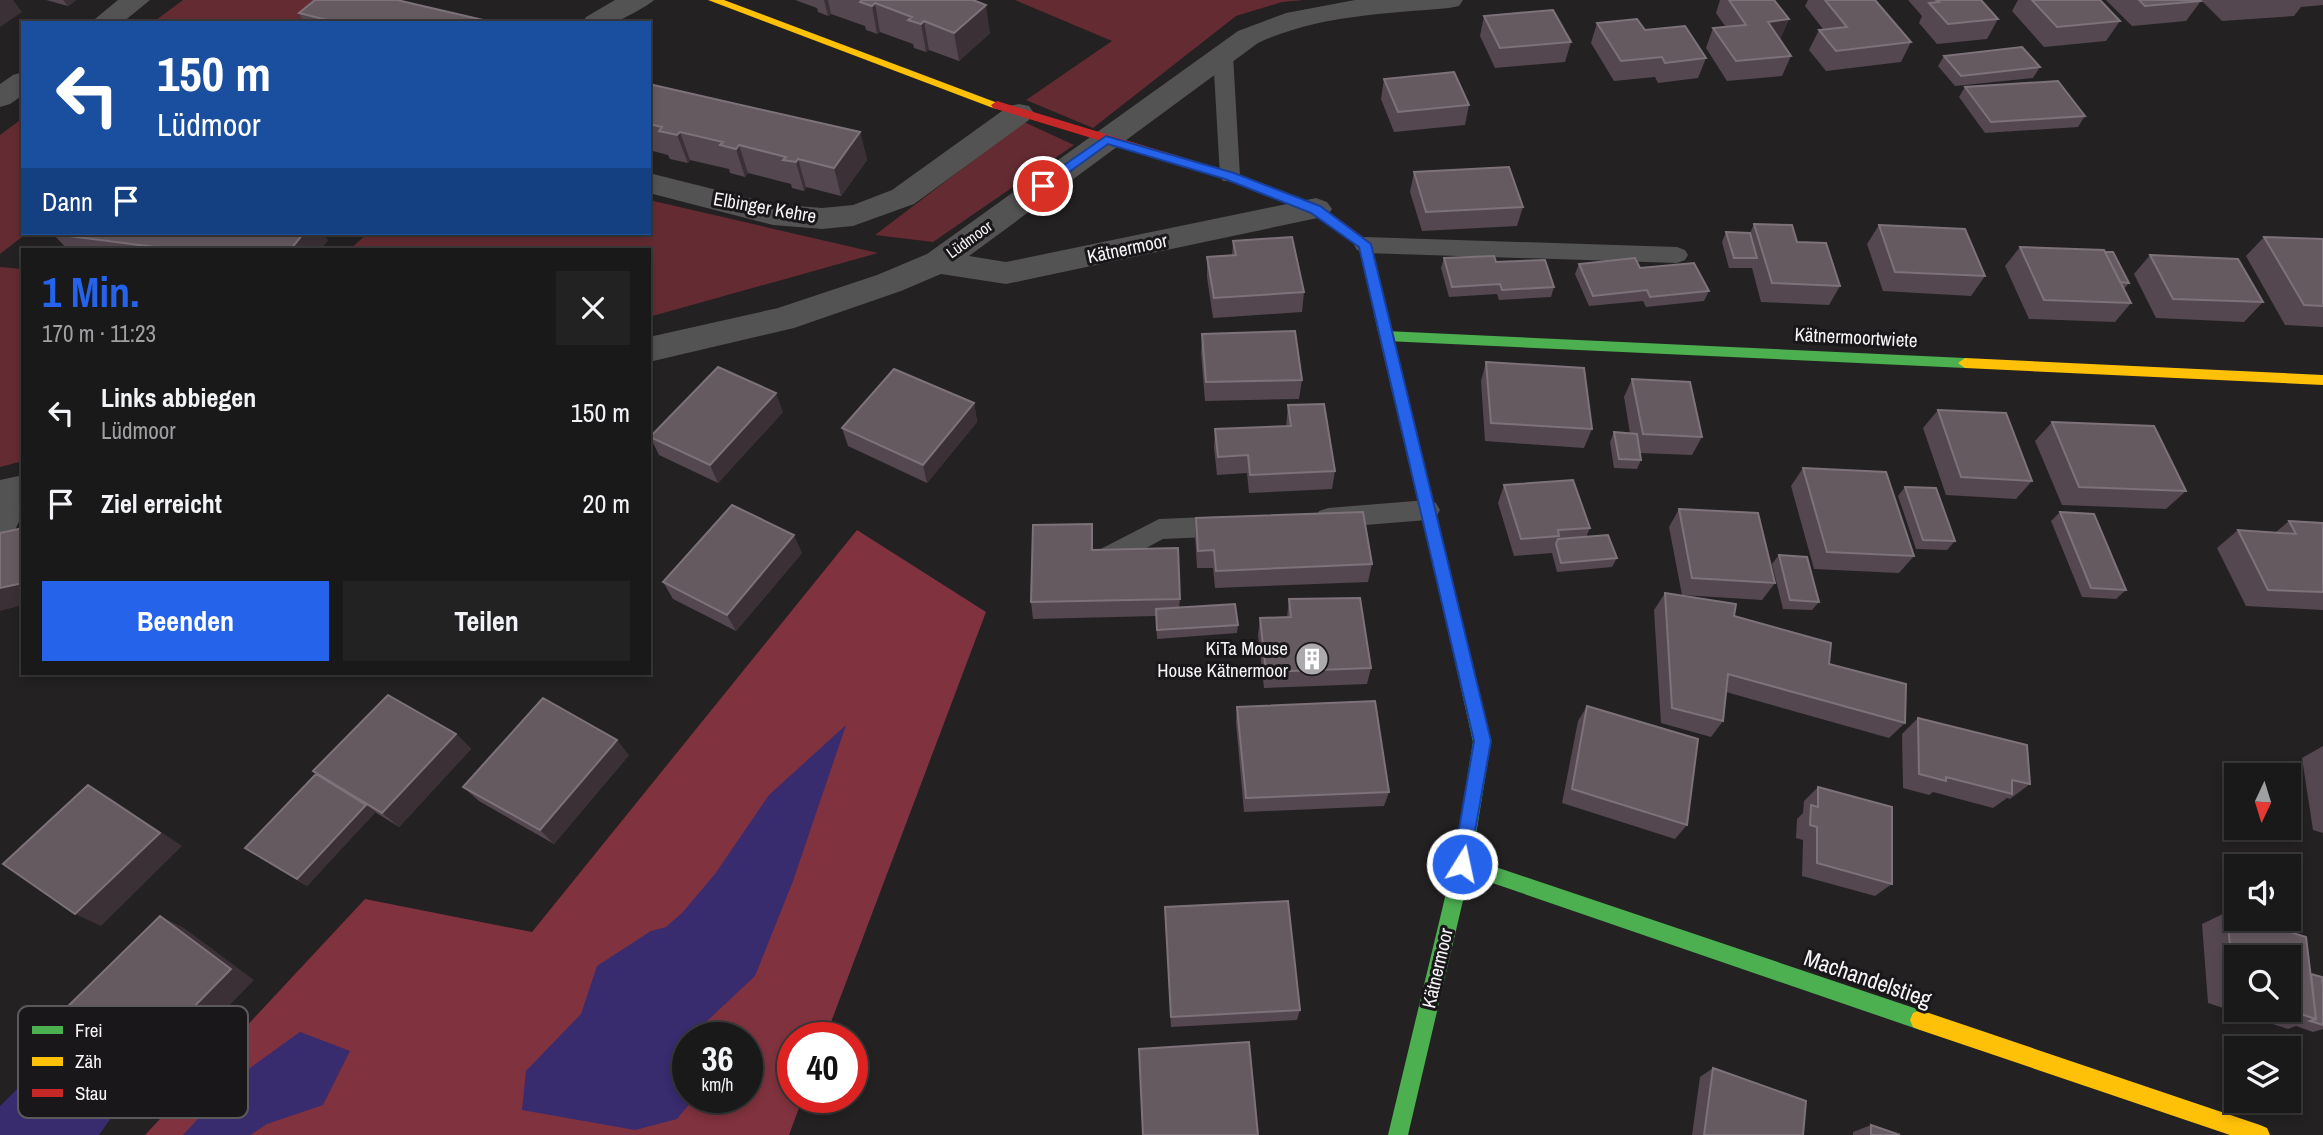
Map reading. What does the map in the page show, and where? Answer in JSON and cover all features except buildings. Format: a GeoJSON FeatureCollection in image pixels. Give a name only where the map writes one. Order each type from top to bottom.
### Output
{"type":"FeatureCollection","features":[{"type":"Feature","properties":{"kind":"street"},"geometry":{"type":"LineString","coordinates":[[107,21],[136,0]]}},
{"type":"Feature","properties":{"kind":"street"},"geometry":{"type":"LineString","coordinates":[[599,21],[618,8],[640,0]]}},
{"type":"Feature","properties":{"kind":"street"},"geometry":{"type":"LineString","coordinates":[[714,0],[1019,113],[1230,176],[1316,209],[1365,244]]}},
{"type":"Feature","properties":{"kind":"street","name":"Lüdmoor"},"geometry":{"type":"LineString","coordinates":[[651,350],[782,319],[889,284],[938,262],[1223,55],[1265,28],[1296,18],[1449,0]]}},
{"type":"Feature","properties":{"kind":"street"},"geometry":{"type":"LineString","coordinates":[[0,98],[21,82]]}},
{"type":"Feature","properties":{"kind":"street","name":"Elbinger Kehre"},"geometry":{"type":"LineString","coordinates":[[651,183],[790,216],[846,217],[903,197],[1019,113]]}},
{"type":"Feature","properties":{"kind":"street","name":"Kätnermoor"},"geometry":{"type":"LineString","coordinates":[[938,262],[1006,273],[1316,209]]}},
{"type":"Feature","properties":{"kind":"street","name":"Kätnermoor"},"geometry":{"type":"LineString","coordinates":[[1365,244],[1482,741],[1462,864],[1398,1135]]}},
{"type":"Feature","properties":{"kind":"street","name":"Kätnermoortwiete"},"geometry":{"type":"LineString","coordinates":[[1386,337],[2323,380]]}},
{"type":"Feature","properties":{"kind":"street","name":"Machandelstieg"},"geometry":{"type":"LineString","coordinates":[[1462,864],[2260,1135]]}},
{"type":"Feature","properties":{"kind":"lane"},"geometry":{"type":"LineString","coordinates":[[1223,55],[1230,176]]}},
{"type":"Feature","properties":{"kind":"lane"},"geometry":{"type":"LineString","coordinates":[[1365,244],[1677,255]]}},
{"type":"Feature","properties":{"kind":"lane"},"geometry":{"type":"LineString","coordinates":[[0,536],[14,492]]}},
{"type":"Feature","properties":{"kind":"lane"},"geometry":{"type":"LineString","coordinates":[[1309,520],[1427,510]]}},
{"type":"Feature","properties":{"kind":"lane"},"geometry":{"type":"LineString","coordinates":[[1098,563],[1159,529],[1256,524]]}},
{"type":"Feature","properties":{"kind":"shaded area"},"geometry":{"type":"Polygon","coordinates":[[[183,0],[327,0],[300,21],[155,21],[183,0]]]}},
{"type":"Feature","properties":{"kind":"shaded area"},"geometry":{"type":"Polygon","coordinates":[[[1015,0],[1304,0],[1282,2],[1236,16],[1093,128],[1026,100],[1112,41],[1015,0]]]}},
{"type":"Feature","properties":{"kind":"shaded area"},"geometry":{"type":"Polygon","coordinates":[[[21,119],[21,235],[24,235],[0,254],[0,135],[21,119]]]}},
{"type":"Feature","properties":{"kind":"shaded area"},"geometry":{"type":"Polygon","coordinates":[[[1024,122],[1074,145],[933,242],[875,235],[1024,122]]]}},
{"type":"Feature","properties":{"kind":"shaded area"},"geometry":{"type":"Polygon","coordinates":[[[651,200],[878,253],[651,316],[651,248],[351,248],[366,235],[651,235],[651,200]]]}},
{"type":"Feature","properties":{"kind":"shaded area"},"geometry":{"type":"Polygon","coordinates":[[[0,267],[21,269],[21,462],[0,467],[0,267]]]}},
{"type":"Feature","properties":{"kind":"shaded area"},"geometry":{"type":"Polygon","coordinates":[[[857,530],[986,612],[831,1022],[777,1022],[777,1113],[797,1113],[789,1135],[145,1135],[161,1118],[248,1118],[248,1025],[365,899],[532,932],[857,530]]]}},
{"type":"Feature","properties":{"kind":"shaded area"},"geometry":{"type":"Polygon","coordinates":[[[846,725],[793,881],[755,976],[707,1022],[672,1022],[672,1113],[682,1113],[677,1119],[635,1130],[522,1110],[526,1071],[581,1014],[597,966],[651,931],[666,927],[682,913],[715,874],[769,795],[846,725]]]}},
{"type":"Feature","properties":{"kind":"shaded area"},"geometry":{"type":"Polygon","coordinates":[[[300,1032],[350,1051],[323,1105],[267,1124],[250,1135],[183,1135],[199,1118],[248,1118],[248,1069],[300,1032]]]}},
{"type":"Feature","properties":{"kind":"shaded area"},"geometry":{"type":"Polygon","coordinates":[[[18,1088],[18,1118],[111,1118],[99,1135],[0,1135],[0,1106],[18,1088]]]}},
{"type":"Feature","properties":{"kind":"traffic: fast"},"geometry":{"type":"LineString","coordinates":[[1386,336],[1965,363]]}},
{"type":"Feature","properties":{"kind":"traffic: fast"},"geometry":{"type":"LineString","coordinates":[[1398,1135],[1462,864],[1482,742],[1455,626]]}},
{"type":"Feature","properties":{"kind":"traffic: fast"},"geometry":{"type":"LineString","coordinates":[[1462,864],[1920,1020]]}},
{"type":"Feature","properties":{"kind":"traffic: slow"},"geometry":{"type":"LineString","coordinates":[[714,0],[997,105]]}},
{"type":"Feature","properties":{"kind":"traffic: slow"},"geometry":{"type":"LineString","coordinates":[[1381,314],[1455,626]]}},
{"type":"Feature","properties":{"kind":"traffic: slow"},"geometry":{"type":"LineString","coordinates":[[1965,363],[2323,380]]}},
{"type":"Feature","properties":{"kind":"traffic: slow"},"geometry":{"type":"LineString","coordinates":[[1920,1020],[2260,1135]]}},
{"type":"Feature","properties":{"kind":"traffic: jam"},"geometry":{"type":"LineString","coordinates":[[997,105],[1230,176],[1316,209],[1365,245],[1381,314]]}},
{"type":"Feature","properties":{"kind":"place","name":"KiTa Mouse House Kätnermoor"},"geometry":{"type":"Point","coordinates":[1312,659]}},
{"type":"Feature","properties":{"kind":"route"},"geometry":{"type":"LineString","coordinates":[[1043,186],[1106,140],[1230,176],[1316,209],[1365,244],[1482,741],[1462,864]]}}]}
